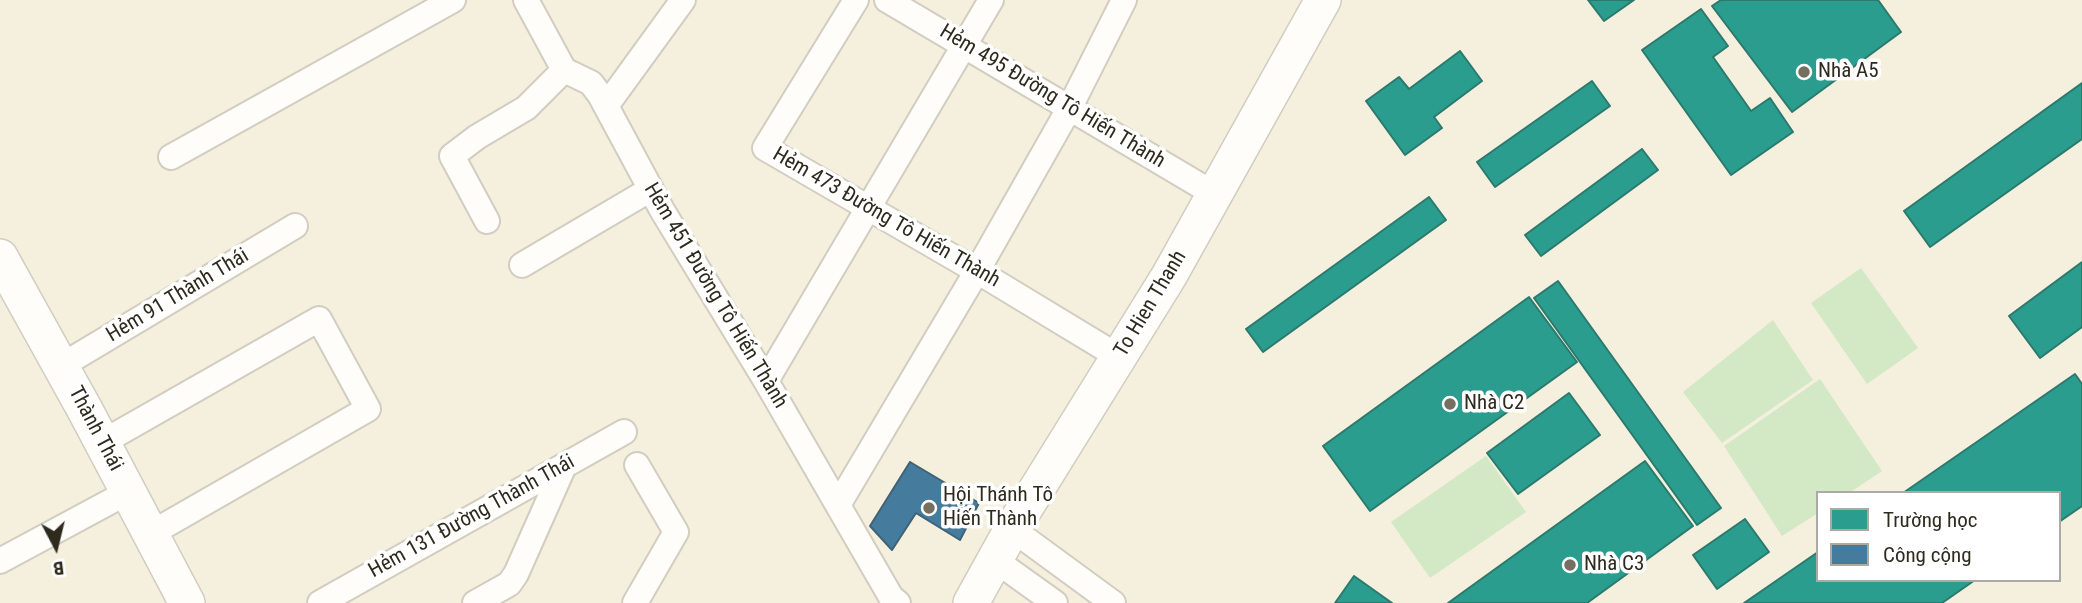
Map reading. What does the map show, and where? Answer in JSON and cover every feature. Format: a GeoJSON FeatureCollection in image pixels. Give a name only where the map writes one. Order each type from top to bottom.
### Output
{"type":"FeatureCollection","features":[{"type":"Feature","properties":{"kind":"main road","name":"To Hien Thanh"},"geometry":{"type":"LineString","coordinates":[[971,603],[1012,529],[1216,195],[1323,0]]}},
{"type":"Feature","properties":{"kind":"main road","name":"Thành Thái"},"geometry":{"type":"LineString","coordinates":[[1,260],[103,442],[187,603]]}},
{"type":"Feature","properties":{"kind":"street"},"geometry":{"type":"LineString","coordinates":[[171,157],[453,0]]}},
{"type":"Feature","properties":{"kind":"street"},"geometry":{"type":"LineString","coordinates":[[487,221],[452,156],[477,137],[526,108],[564,70],[527,0]]}},
{"type":"Feature","properties":{"kind":"street"},"geometry":{"type":"LineString","coordinates":[[606,106],[683,0]]}},
{"type":"Feature","properties":{"kind":"street","name":"Hẻm 473 Đường Tô Hiến Thành"},"geometry":{"type":"LineString","coordinates":[[856,0],[765,148],[1119,357]]}},
{"type":"Feature","properties":{"kind":"street","name":"Hẻm 495 Đường Tô Hiến Thành"},"geometry":{"type":"LineString","coordinates":[[887,0],[1216,195]]}},
{"type":"Feature","properties":{"kind":"street"},"geometry":{"type":"LineString","coordinates":[[766,381],[990,0]]}},
{"type":"Feature","properties":{"kind":"street"},"geometry":{"type":"LineString","coordinates":[[838,505],[977,271],[1070,107],[1124,0]]}},
{"type":"Feature","properties":{"kind":"street","name":"Hẻm 451 Đường Tô Hiến Thành"},"geometry":{"type":"LineString","coordinates":[[564,70],[591,83],[606,106],[651,189],[891,597],[898,603]]}},
{"type":"Feature","properties":{"kind":"street"},"geometry":{"type":"LineString","coordinates":[[522,265],[651,189]]}},
{"type":"Feature","properties":{"kind":"street","name":"Hẻm 91 Thành Thái"},"geometry":{"type":"LineString","coordinates":[[61,366],[295,226]]}},
{"type":"Feature","properties":{"kind":"street"},"geometry":{"type":"LineString","coordinates":[[103,442],[319,319],[368,409],[150,534]]}},
{"type":"Feature","properties":{"kind":"street","name":"Hẻm 131 Đường Thành Thái"},"geometry":{"type":"LineString","coordinates":[[320,603],[624,432]]}},
{"type":"Feature","properties":{"kind":"street"},"geometry":{"type":"LineString","coordinates":[[635,603],[676,532],[636,465]]}},
{"type":"Feature","properties":{"kind":"street"},"geometry":{"type":"LineString","coordinates":[[475,603],[509,584],[516,574],[564,466]]}},
{"type":"Feature","properties":{"kind":"street"},"geometry":{"type":"LineString","coordinates":[[0,561],[128,492]]}},
{"type":"Feature","properties":{"kind":"street"},"geometry":{"type":"LineString","coordinates":[[1012,529],[1113,603]]}},
{"type":"Feature","properties":{"kind":"street"},"geometry":{"type":"LineString","coordinates":[[995,560],[1055,603]]}},
{"type":"Feature","properties":{"kind":"green space"},"geometry":{"type":"Polygon","coordinates":[[[1861,268],[1918,348],[1867,384],[1811,303],[1861,268]]]}},
{"type":"Feature","properties":{"kind":"green space"},"geometry":{"type":"Polygon","coordinates":[[[1773,320],[1813,380],[1722,443],[1683,392],[1773,320]]]}},
{"type":"Feature","properties":{"kind":"green space"},"geometry":{"type":"Polygon","coordinates":[[[1820,379],[1882,471],[1852,491],[1816,491],[1816,514],[1782,536],[1724,446],[1820,379]]]}},
{"type":"Feature","properties":{"kind":"green space"},"geometry":{"type":"Polygon","coordinates":[[[1486,456],[1526,512],[1430,578],[1391,522],[1486,456]]]}},
{"type":"Feature","properties":{"kind":"building: Trường học"},"geometry":{"type":"Polygon","coordinates":[[[1588,0],[1634,0],[1604,21],[1588,0]]]}},
{"type":"Feature","properties":{"kind":"building: Trường học","name":"Nhà A5"},"geometry":{"type":"Polygon","coordinates":[[[1721,0],[1878,0],[1901,32],[1792,112],[1712,6],[1721,0]]]}},
{"type":"Feature","properties":{"kind":"building: Trường học"},"geometry":{"type":"Polygon","coordinates":[[[1701,9],[1728,46],[1713,57],[1751,111],[1770,98],[1793,132],[1731,175],[1642,50],[1701,9]]]}},
{"type":"Feature","properties":{"kind":"building: Trường học"},"geometry":{"type":"Polygon","coordinates":[[[1460,51],[1482,81],[1434,117],[1442,128],[1405,155],[1366,101],[1399,77],[1409,89],[1460,51]]]}},
{"type":"Feature","properties":{"kind":"building: Trường học"},"geometry":{"type":"Polygon","coordinates":[[[1592,81],[1610,106],[1495,187],[1477,162],[1592,81]]]}},
{"type":"Feature","properties":{"kind":"building: Trường học"},"geometry":{"type":"Polygon","coordinates":[[[2082,83],[2082,139],[1930,247],[1904,211],[2082,83]]]}},
{"type":"Feature","properties":{"kind":"building: Trường học"},"geometry":{"type":"Polygon","coordinates":[[[1642,149],[1658,170],[1541,256],[1525,235],[1642,149]]]}},
{"type":"Feature","properties":{"kind":"building: Trường học"},"geometry":{"type":"Polygon","coordinates":[[[1429,197],[1446,220],[1263,352],[1246,329],[1429,197]]]}},
{"type":"Feature","properties":{"kind":"building: Trường học"},"geometry":{"type":"Polygon","coordinates":[[[2082,262],[2082,327],[2040,358],[2009,316],[2082,262]]]}},
{"type":"Feature","properties":{"kind":"building: Trường học"},"geometry":{"type":"Polygon","coordinates":[[[1558,281],[1721,508],[1697,525],[1534,298],[1558,281]]]}},
{"type":"Feature","properties":{"kind":"building: Trường học","name":"Nhà C2"},"geometry":{"type":"Polygon","coordinates":[[[1529,297],[1577,362],[1370,511],[1323,446],[1529,297]]]}},
{"type":"Feature","properties":{"kind":"building: Trường học"},"geometry":{"type":"Polygon","coordinates":[[[2075,374],[2082,384],[2082,506],[2061,521],[2061,491],[1906,491],[2075,374]]]}},
{"type":"Feature","properties":{"kind":"building: Trường học"},"geometry":{"type":"Polygon","coordinates":[[[1569,393],[1600,435],[1518,494],[1487,453],[1569,393]]]}},
{"type":"Feature","properties":{"kind":"building: Trường học","name":"Nhà C3"},"geometry":{"type":"Polygon","coordinates":[[[1645,461],[1693,526],[1587,603],[1448,603],[1645,461]]]}},
{"type":"Feature","properties":{"kind":"building: Trường học"},"geometry":{"type":"Polygon","coordinates":[[[1745,519],[1769,552],[1717,589],[1693,555],[1745,519]]]}},
{"type":"Feature","properties":{"kind":"building: Trường học"},"geometry":{"type":"Polygon","coordinates":[[[1816,553],[1816,582],[1972,582],[1942,603],[1744,603],[1816,553]]]}},
{"type":"Feature","properties":{"kind":"building: Trường học"},"geometry":{"type":"Polygon","coordinates":[[[1354,576],[1392,603],[1335,603],[1354,576]]]}},
{"type":"Feature","properties":{"kind":"building: Công cộng","name":"Hội Thánh Tô Hiến Thành"},"geometry":{"type":"Polygon","coordinates":[[[910,462],[979,503],[960,540],[916,513],[892,550],[870,526],[910,462]]]}},
{"type":"Feature","properties":{"kind":"place","name":"Nhà A5"},"geometry":{"type":"Point","coordinates":[1804,72]}},
{"type":"Feature","properties":{"kind":"place","name":"Nhà C2"},"geometry":{"type":"Point","coordinates":[1450,404]}},
{"type":"Feature","properties":{"kind":"place","name":"Hội Thánh Tô Hiến Thành"},"geometry":{"type":"Point","coordinates":[929,508]}},
{"type":"Feature","properties":{"kind":"place","name":"Nhà C3"},"geometry":{"type":"Point","coordinates":[1570,565]}}]}
